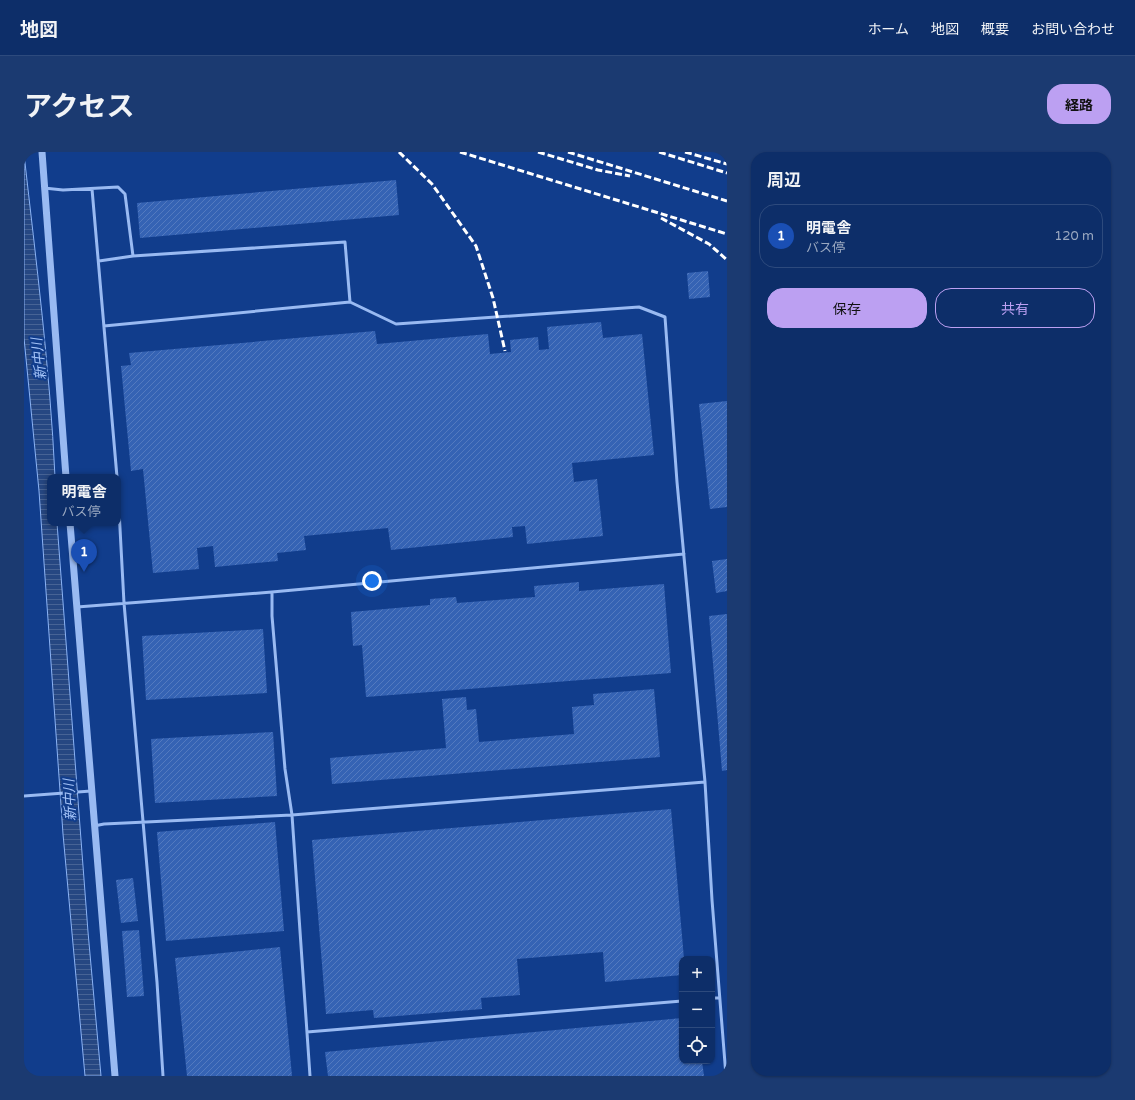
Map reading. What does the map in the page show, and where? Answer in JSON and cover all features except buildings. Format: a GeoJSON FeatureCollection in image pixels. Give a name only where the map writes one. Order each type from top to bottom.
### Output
{"type":"FeatureCollection","features":[{"type":"Feature","properties":{"kind":"street"},"geometry":{"type":"LineString","coordinates":[[42,152],[66,474]]}},
{"type":"Feature","properties":{"kind":"street"},"geometry":{"type":"LineString","coordinates":[[70,526],[115,1076]]}},
{"type":"Feature","properties":{"kind":"lane"},"geometry":{"type":"LineString","coordinates":[[44,188],[64,190],[118,187],[125,194],[132,256]]}},
{"type":"Feature","properties":{"kind":"lane"},"geometry":{"type":"LineString","coordinates":[[92,189],[117,474]]}},
{"type":"Feature","properties":{"kind":"lane"},"geometry":{"type":"LineString","coordinates":[[99,261],[132,256],[345,242],[350,302]]}},
{"type":"Feature","properties":{"kind":"lane"},"geometry":{"type":"LineString","coordinates":[[104,326],[350,302],[396,324],[639,307],[665,317],[677,482],[705,782],[712,900],[726,1076]]}},
{"type":"Feature","properties":{"kind":"lane"},"geometry":{"type":"LineString","coordinates":[[120,526],[124,603],[157,982],[163,1076]]}},
{"type":"Feature","properties":{"kind":"lane"},"geometry":{"type":"LineString","coordinates":[[77,607],[272,592],[684,554]]}},
{"type":"Feature","properties":{"kind":"lane"},"geometry":{"type":"LineString","coordinates":[[272,592],[272,616],[285,769],[292,815],[310,1076]]}},
{"type":"Feature","properties":{"kind":"lane"},"geometry":{"type":"LineString","coordinates":[[94,826],[104,824],[292,815],[705,782]]}},
{"type":"Feature","properties":{"kind":"lane"},"geometry":{"type":"LineString","coordinates":[[24,796],[91,791]]}},
{"type":"Feature","properties":{"kind":"lane"},"geometry":{"type":"LineString","coordinates":[[715,998],[720,998]]}},
{"type":"Feature","properties":{"kind":"lane"},"geometry":{"type":"LineString","coordinates":[[307,1032],[679,1001]]}},
{"type":"Feature","properties":{"kind":"water","name":"新中川"},"geometry":{"type":"Polygon","coordinates":[[[24,154],[42,315],[53,437],[55,474],[47,474],[47,526],[57,526],[88,932],[101,1076],[85,1076],[63,834],[39,491],[24,338],[24,154]]]}},
{"type":"Feature","properties":{"kind":"railway"},"geometry":{"type":"LineString","coordinates":[[399,152],[432,184],[476,246],[493,298],[505,351]]}},
{"type":"Feature","properties":{"kind":"railway"},"geometry":{"type":"LineString","coordinates":[[460,152],[727,234]]}},
{"type":"Feature","properties":{"kind":"railway"},"geometry":{"type":"LineString","coordinates":[[538,152],[598,170],[630,176]]}},
{"type":"Feature","properties":{"kind":"railway"},"geometry":{"type":"LineString","coordinates":[[568,152],[727,201]]}},
{"type":"Feature","properties":{"kind":"railway"},"geometry":{"type":"LineString","coordinates":[[659,152],[727,173]]}},
{"type":"Feature","properties":{"kind":"railway"},"geometry":{"type":"LineString","coordinates":[[685,152],[727,164]]}},
{"type":"Feature","properties":{"kind":"railway"},"geometry":{"type":"LineString","coordinates":[[661,218],[709,244],[727,260]]}},
{"type":"Feature","properties":{"kind":"place","name":"明電舎"},"geometry":{"type":"Point","coordinates":[84,572]}}]}
